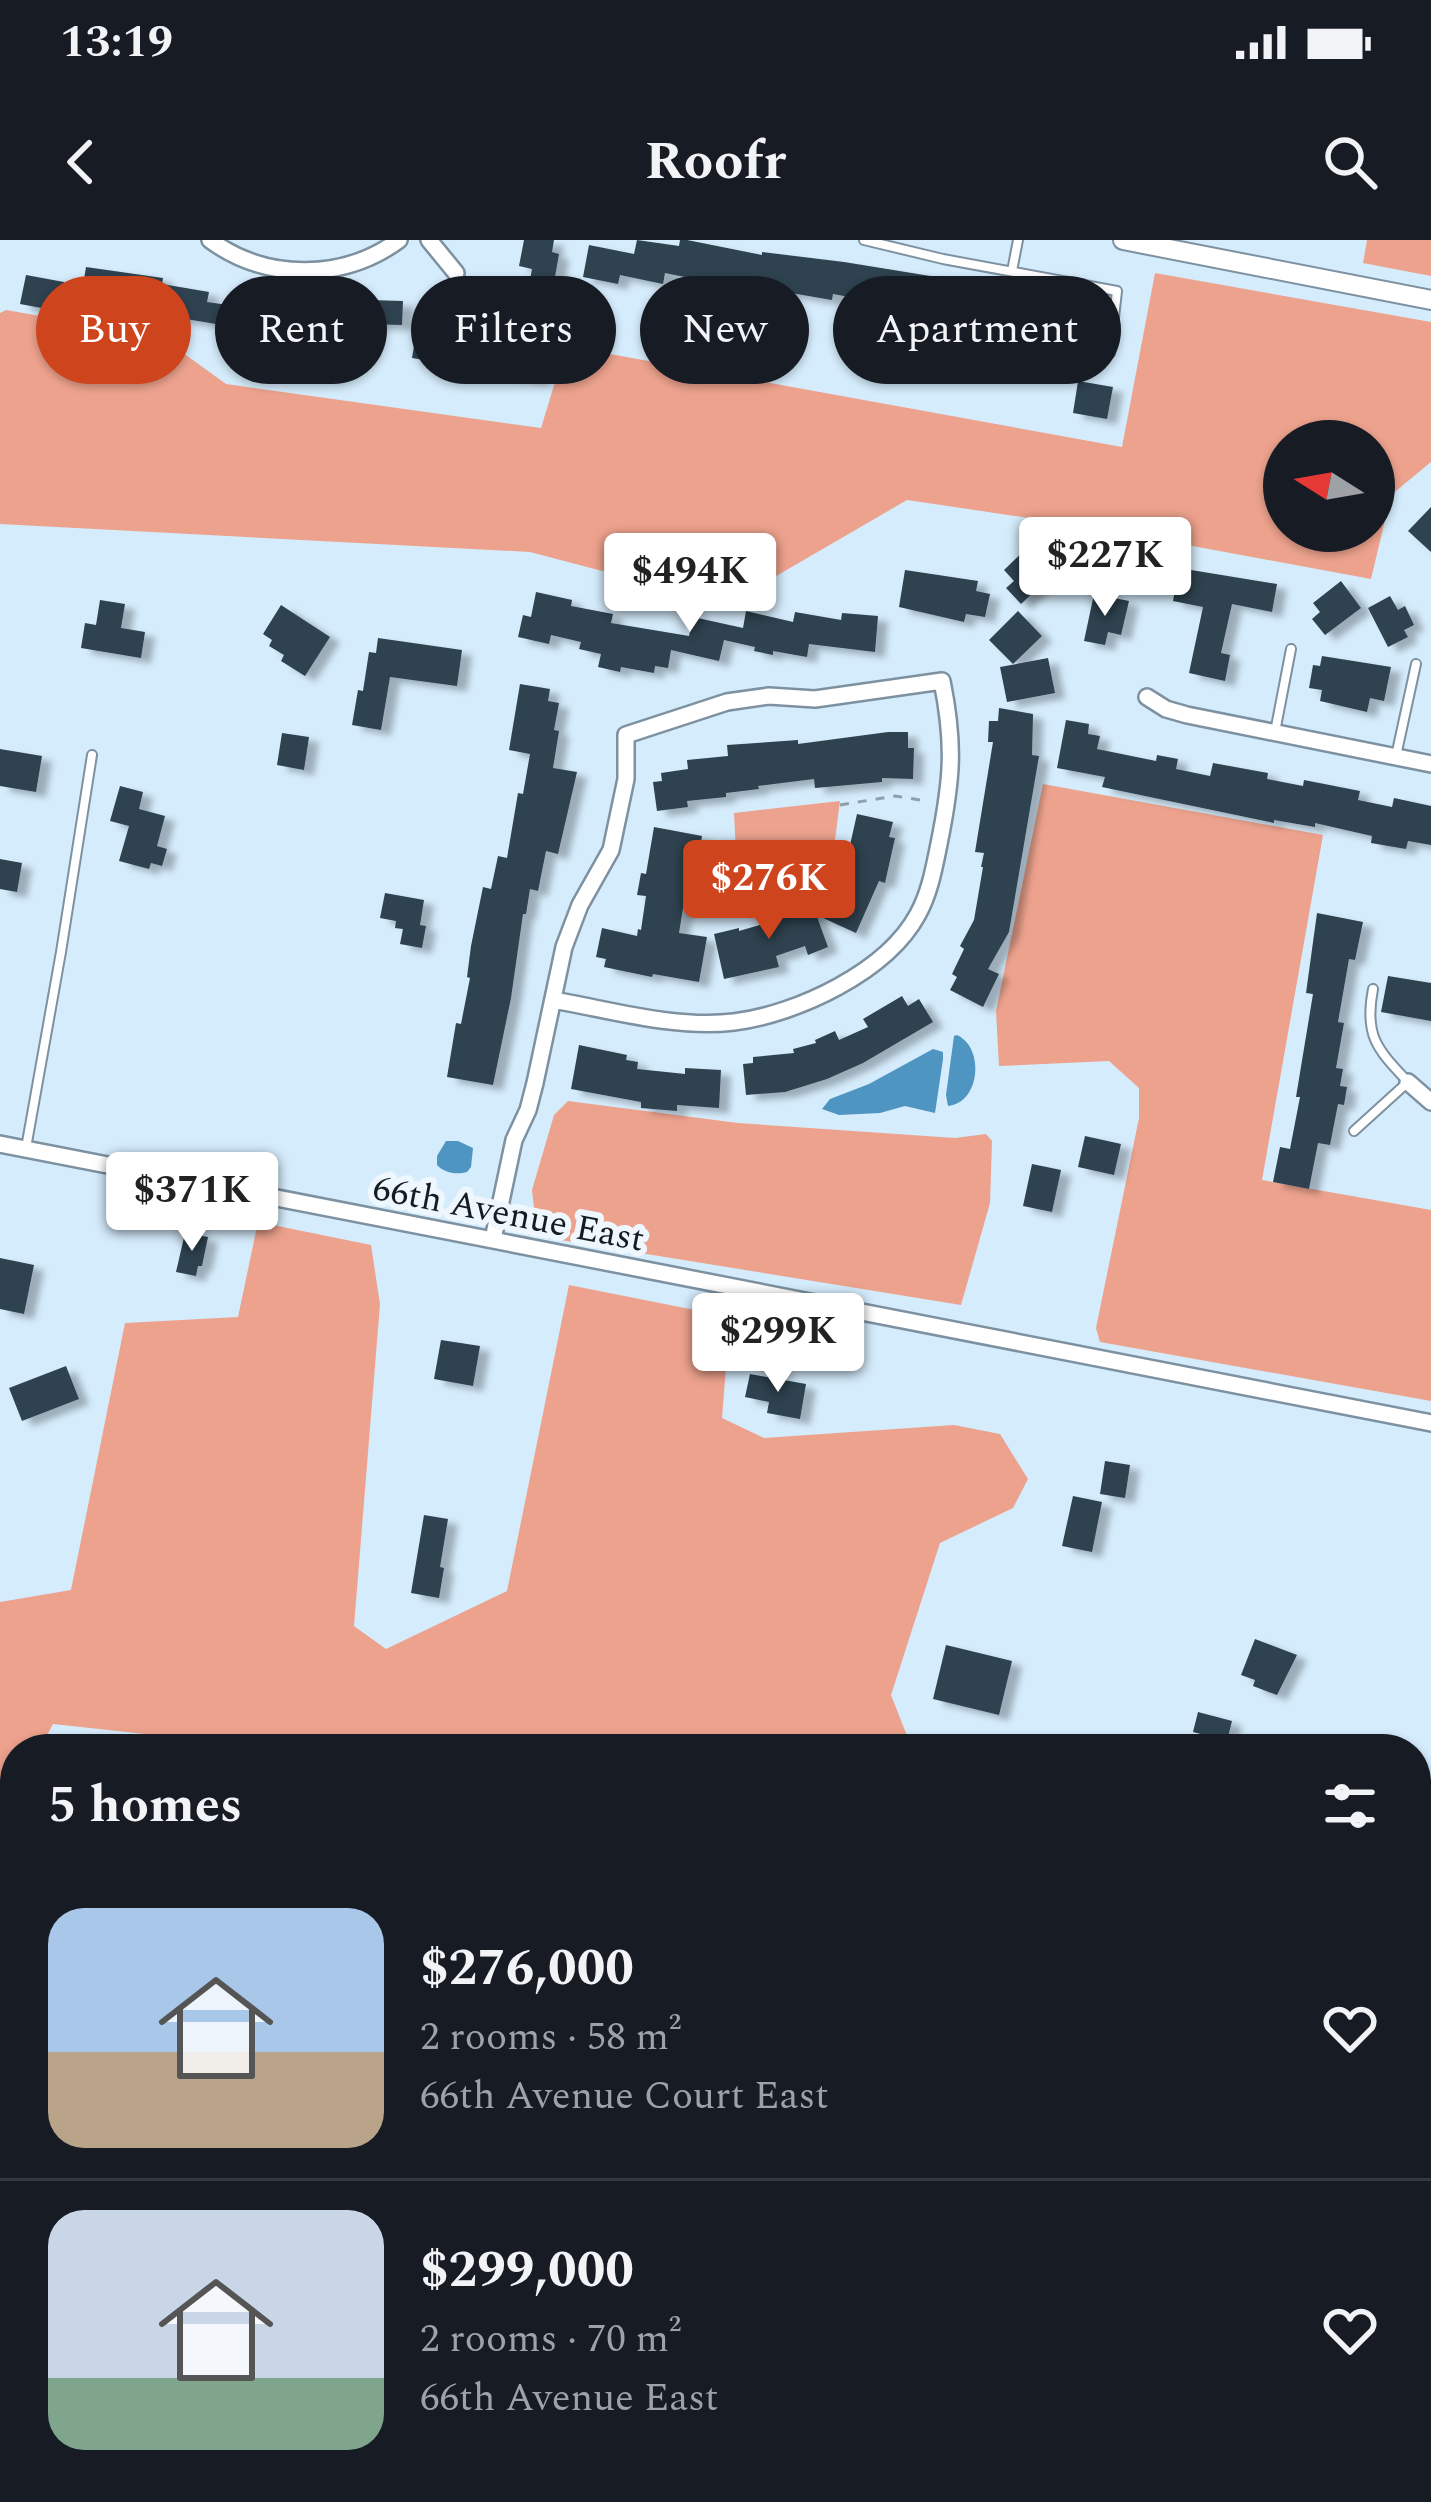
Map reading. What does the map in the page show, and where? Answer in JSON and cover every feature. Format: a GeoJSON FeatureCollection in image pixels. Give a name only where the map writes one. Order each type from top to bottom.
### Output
{"type":"FeatureCollection","features":[{"type":"Feature","properties":{"kind":"street"},"geometry":{"type":"LineString","coordinates":[[210,240],[245,260],[298,271],[350,265],[399,240]]}},
{"type":"Feature","properties":{"kind":"street"},"geometry":{"type":"LineString","coordinates":[[429,240],[457,273]]}},
{"type":"Feature","properties":{"kind":"street"},"geometry":{"type":"LineString","coordinates":[[1123,240],[1431,300]]}},
{"type":"Feature","properties":{"kind":"street"},"geometry":{"type":"LineString","coordinates":[[493,1239],[514,1141],[532,1097],[564,947],[580,905],[611,850],[626,779],[626,735],[727,703],[769,696],[815,700],[942,681],[951,727],[951,767],[930,888],[910,926],[883,956],[802,1004],[733,1022],[672,1020],[553,1000]]}},
{"type":"Feature","properties":{"kind":"street"},"geometry":{"type":"LineString","coordinates":[[1147,697],[1187,715],[1431,764]]}},
{"type":"Feature","properties":{"kind":"street"},"geometry":{"type":"LineString","coordinates":[[1408,1082],[1431,1102]]}},
{"type":"Feature","properties":{"kind":"street","name":"66th Avenue East"},"geometry":{"type":"LineString","coordinates":[[0,1144],[1431,1423]]}},
{"type":"Feature","properties":{"kind":"lane"},"geometry":{"type":"LineString","coordinates":[[864,240],[1038,276]]}},
{"type":"Feature","properties":{"kind":"lane"},"geometry":{"type":"LineString","coordinates":[[1012,271],[1018,240]]}},
{"type":"Feature","properties":{"kind":"lane"},"geometry":{"type":"LineString","coordinates":[[1275,733],[1291,649]]}},
{"type":"Feature","properties":{"kind":"lane"},"geometry":{"type":"LineString","coordinates":[[1396,757],[1416,664]]}},
{"type":"Feature","properties":{"kind":"lane"},"geometry":{"type":"LineString","coordinates":[[26,1149],[92,755]]}},
{"type":"Feature","properties":{"kind":"lane"},"geometry":{"type":"LineString","coordinates":[[1354,1131],[1408,1082],[1375,1039],[1368,1018],[1373,989]]}},
{"type":"Feature","properties":{"kind":"path"},"geometry":{"type":"LineString","coordinates":[[840,805],[895,796],[947,804]]}},
{"type":"Feature","properties":{"kind":"shaded area"},"geometry":{"type":"Polygon","coordinates":[[[1367,240],[1431,240],[1431,276],[1363,263],[1367,240]]]}},
{"type":"Feature","properties":{"kind":"shaded area"},"geometry":{"type":"Polygon","coordinates":[[[1155,273],[1431,322],[1431,462],[1395,492],[1395,420],[1263,420],[1263,552],[1377,552],[1371,579],[1090,527],[907,500],[728,604],[530,552],[0,524],[0,313],[6,310],[36,315],[36,384],[191,384],[191,359],[215,376],[215,384],[541,428],[554,384],[616,384],[616,355],[640,359],[640,384],[775,384],[1122,447],[1155,273]]]}},
{"type":"Feature","properties":{"kind":"shaded area"},"geometry":{"type":"Polygon","coordinates":[[[1043,784],[1323,835],[1262,1180],[1431,1210],[1431,1401],[1100,1342],[1096,1328],[1139,1118],[1139,1088],[1109,1061],[999,1066],[996,1011],[1043,784]]]}},
{"type":"Feature","properties":{"kind":"shaded area"},"geometry":{"type":"Polygon","coordinates":[[[840,801],[831,859],[817,884],[785,901],[739,913],[734,813],[840,801]]]}},
{"type":"Feature","properties":{"kind":"shaded area"},"geometry":{"type":"Polygon","coordinates":[[[568,1101],[738,1123],[955,1138],[986,1134],[992,1141],[990,1203],[961,1305],[548,1238],[535,1217],[532,1190],[554,1115],[568,1101]]]}},
{"type":"Feature","properties":{"kind":"shaded area"},"geometry":{"type":"Polygon","coordinates":[[[258,1222],[371,1245],[380,1304],[354,1626],[386,1649],[507,1591],[569,1285],[730,1317],[722,1418],[764,1438],[954,1425],[1000,1434],[1028,1479],[1013,1508],[940,1543],[891,1695],[906,1734],[145,1734],[53,1724],[48,1734],[0,1734],[0,1602],[71,1590],[125,1323],[238,1317],[258,1222]]]}},
{"type":"Feature","properties":{"kind":"water"},"geometry":{"type":"Polygon","coordinates":[[[957,1035],[972,1051],[975,1074],[967,1095],[948,1106],[946,1095],[957,1035]]]}},
{"type":"Feature","properties":{"kind":"water"},"geometry":{"type":"Polygon","coordinates":[[[933,1049],[943,1052],[935,1113],[905,1106],[839,1115],[822,1109],[830,1099],[933,1049]]]}},
{"type":"Feature","properties":{"kind":"water"},"geometry":{"type":"Polygon","coordinates":[[[446,1141],[473,1148],[467,1172],[451,1173],[437,1165],[446,1141]]]}},
{"type":"Feature","properties":{"kind":"building"},"geometry":{"type":"Polygon","coordinates":[[[524,240],[554,240],[552,252],[559,254],[555,276],[531,276],[532,269],[519,266],[524,240]]]}},
{"type":"Feature","properties":{"kind":"building"},"geometry":{"type":"Polygon","coordinates":[[[637,240],[679,246],[680,240],[687,240],[762,255],[930,276],[833,276],[832,300],[809,296],[809,276],[665,273],[640,279],[620,275],[618,284],[616,276],[583,276],[589,245],[634,254],[637,240]]]}},
{"type":"Feature","properties":{"kind":"building"},"geometry":{"type":"Polygon","coordinates":[[[86,267],[149,276],[84,276],[86,267]]]}},
{"type":"Feature","properties":{"kind":"building"},"geometry":{"type":"Polygon","coordinates":[[[26,275],[36,277],[36,307],[20,304],[26,275]]]}},
{"type":"Feature","properties":{"kind":"building"},"geometry":{"type":"Polygon","coordinates":[[[191,289],[209,292],[207,302],[215,303],[215,324],[191,320],[191,289]]]}},
{"type":"Feature","properties":{"kind":"building"},"geometry":{"type":"Polygon","coordinates":[[[387,301],[403,301],[402,325],[387,325],[387,301]]]}},
{"type":"Feature","properties":{"kind":"building"},"geometry":{"type":"Polygon","coordinates":[[[1078,384],[1113,387],[1107,419],[1073,413],[1078,384]]]}},
{"type":"Feature","properties":{"kind":"building"},"geometry":{"type":"Polygon","coordinates":[[[1431,507],[1431,552],[1408,531],[1431,507]]]}},
{"type":"Feature","properties":{"kind":"building"},"geometry":{"type":"Polygon","coordinates":[[[1029,546],[1054,573],[1021,604],[1006,588],[1014,581],[1004,570],[1029,546]]]}},
{"type":"Feature","properties":{"kind":"building"},"geometry":{"type":"Polygon","coordinates":[[[905,570],[978,581],[976,591],[990,594],[985,617],[966,614],[964,622],[899,607],[905,570]]]}},
{"type":"Feature","properties":{"kind":"building"},"geometry":{"type":"Polygon","coordinates":[[[1191,570],[1277,584],[1272,612],[1232,604],[1221,653],[1230,655],[1225,681],[1189,673],[1203,607],[1173,601],[1177,580],[1189,582],[1191,570]]]}},
{"type":"Feature","properties":{"kind":"building"},"geometry":{"type":"Polygon","coordinates":[[[1341,581],[1361,608],[1325,635],[1312,619],[1320,612],[1313,603],[1341,581]]]}},
{"type":"Feature","properties":{"kind":"building"},"geometry":{"type":"Polygon","coordinates":[[[536,592],[572,600],[571,606],[613,614],[611,623],[689,636],[693,617],[743,628],[746,611],[793,622],[795,612],[841,620],[842,613],[878,616],[875,652],[809,644],[807,657],[773,651],[773,655],[724,640],[719,661],[671,650],[668,668],[655,666],[654,673],[621,667],[620,672],[598,667],[601,654],[579,649],[581,642],[551,635],[549,644],[518,637],[523,615],[531,617],[536,592]]]}},
{"type":"Feature","properties":{"kind":"building"},"geometry":{"type":"Polygon","coordinates":[[[1094,594],[1129,601],[1121,635],[1108,632],[1105,645],[1084,641],[1094,594]]]}},
{"type":"Feature","properties":{"kind":"building"},"geometry":{"type":"Polygon","coordinates":[[[1390,596],[1398,610],[1405,606],[1414,625],[1404,630],[1408,637],[1388,647],[1368,608],[1390,596]]]}},
{"type":"Feature","properties":{"kind":"building"},"geometry":{"type":"Polygon","coordinates":[[[100,600],[125,604],[121,628],[145,632],[141,658],[81,648],[85,623],[96,625],[100,600]]]}},
{"type":"Feature","properties":{"kind":"building"},"geometry":{"type":"Polygon","coordinates":[[[281,605],[330,637],[305,676],[281,661],[284,655],[269,646],[272,640],[263,634],[281,605]]]}},
{"type":"Feature","properties":{"kind":"building"},"geometry":{"type":"Polygon","coordinates":[[[1018,611],[1042,636],[1013,664],[989,640],[1018,611]]]}},
{"type":"Feature","properties":{"kind":"building"},"geometry":{"type":"Polygon","coordinates":[[[378,638],[462,650],[457,686],[390,677],[381,730],[352,725],[369,652],[376,653],[378,638]]]}},
{"type":"Feature","properties":{"kind":"building"},"geometry":{"type":"Polygon","coordinates":[[[1322,656],[1391,667],[1384,701],[1370,698],[1367,712],[1320,701],[1322,690],[1309,688],[1313,665],[1320,666],[1322,656]]]}},
{"type":"Feature","properties":{"kind":"building"},"geometry":{"type":"Polygon","coordinates":[[[1048,658],[1055,693],[1007,702],[1000,667],[1048,658]]]}},
{"type":"Feature","properties":{"kind":"building"},"geometry":{"type":"Polygon","coordinates":[[[520,684],[550,689],[548,701],[559,703],[553,768],[577,772],[558,854],[546,851],[538,891],[530,889],[523,914],[493,1085],[447,1077],[470,978],[483,887],[491,889],[498,856],[507,858],[518,793],[523,794],[530,754],[509,750],[520,684]]]}},
{"type":"Feature","properties":{"kind":"building"},"geometry":{"type":"Polygon","coordinates":[[[999,708],[1033,714],[1032,755],[1039,756],[1009,932],[988,969],[999,974],[983,1007],[950,990],[964,949],[960,946],[974,920],[984,853],[975,852],[993,742],[988,742],[989,721],[998,721],[999,708]]]}},
{"type":"Feature","properties":{"kind":"building"},"geometry":{"type":"Polygon","coordinates":[[[1066,720],[1089,724],[1088,734],[1100,736],[1097,749],[1156,761],[1157,755],[1178,759],[1176,769],[1210,776],[1213,763],[1268,773],[1267,779],[1303,786],[1304,780],[1360,791],[1358,800],[1392,807],[1394,798],[1431,806],[1431,845],[1408,841],[1406,849],[1371,843],[1372,836],[1315,823],[1315,827],[1274,823],[1102,787],[1105,777],[1057,768],[1066,720]]]}},
{"type":"Feature","properties":{"kind":"building"},"geometry":{"type":"Polygon","coordinates":[[[908,732],[908,748],[914,748],[913,779],[882,778],[882,782],[815,788],[814,779],[758,786],[657,811],[653,782],[662,781],[661,773],[688,769],[687,760],[728,756],[727,745],[798,740],[798,744],[908,732]]]}},
{"type":"Feature","properties":{"kind":"building"},"geometry":{"type":"Polygon","coordinates":[[[282,733],[309,737],[304,770],[277,765],[282,733]]]}},
{"type":"Feature","properties":{"kind":"building"},"geometry":{"type":"Polygon","coordinates":[[[0,749],[42,756],[36,792],[0,786],[0,749]]]}},
{"type":"Feature","properties":{"kind":"building"},"geometry":{"type":"Polygon","coordinates":[[[120,786],[143,792],[139,809],[165,816],[157,846],[167,849],[162,866],[151,863],[149,869],[119,861],[129,826],[110,821],[120,786]]]}},
{"type":"Feature","properties":{"kind":"building"},"geometry":{"type":"Polygon","coordinates":[[[857,814],[893,822],[889,837],[895,838],[885,883],[879,881],[856,933],[823,918],[848,854],[857,814]]]}},
{"type":"Feature","properties":{"kind":"building"},"geometry":{"type":"Polygon","coordinates":[[[654,827],[702,836],[696,872],[689,871],[679,933],[707,937],[699,982],[604,967],[606,959],[596,957],[602,928],[637,936],[641,930],[646,896],[637,895],[641,873],[646,874],[654,827]]]}},
{"type":"Feature","properties":{"kind":"building"},"geometry":{"type":"Polygon","coordinates":[[[0,859],[22,863],[17,892],[0,889],[0,859]]]}},
{"type":"Feature","properties":{"kind":"building"},"geometry":{"type":"Polygon","coordinates":[[[385,893],[424,900],[422,948],[400,944],[403,929],[395,928],[396,921],[380,918],[385,893]]]}},
{"type":"Feature","properties":{"kind":"building"},"geometry":{"type":"Polygon","coordinates":[[[812,903],[828,947],[808,955],[805,946],[776,956],[779,967],[724,979],[714,934],[780,919],[778,915],[812,903]]]}},
{"type":"Feature","properties":{"kind":"building"},"geometry":{"type":"Polygon","coordinates":[[[1317,913],[1363,922],[1355,960],[1349,959],[1338,1022],[1344,1023],[1336,1068],[1343,1069],[1340,1086],[1347,1087],[1344,1105],[1338,1104],[1330,1145],[1318,1143],[1309,1189],[1273,1182],[1280,1147],[1290,1149],[1300,1097],[1296,1097],[1313,994],[1306,993],[1317,913]]]}},
{"type":"Feature","properties":{"kind":"building"},"geometry":{"type":"Polygon","coordinates":[[[1388,976],[1431,983],[1431,1021],[1381,1012],[1388,976]]]}},
{"type":"Feature","properties":{"kind":"building"},"geometry":{"type":"Polygon","coordinates":[[[902,996],[908,1006],[919,999],[933,1022],[827,1079],[785,1092],[746,1095],[743,1064],[753,1063],[753,1057],[794,1053],[793,1049],[835,1031],[839,1040],[868,1027],[863,1019],[902,996]]]}},
{"type":"Feature","properties":{"kind":"building"},"geometry":{"type":"Polygon","coordinates":[[[579,1045],[627,1055],[626,1060],[638,1062],[637,1069],[685,1074],[685,1068],[721,1070],[719,1108],[641,1108],[641,1102],[571,1089],[579,1045]]]}},
{"type":"Feature","properties":{"kind":"building"},"geometry":{"type":"Polygon","coordinates":[[[1085,1136],[1121,1144],[1114,1175],[1078,1167],[1085,1136]]]}},
{"type":"Feature","properties":{"kind":"building"},"geometry":{"type":"Polygon","coordinates":[[[1032,1164],[1061,1170],[1052,1212],[1023,1206],[1032,1164]]]}},
{"type":"Feature","properties":{"kind":"building"},"geometry":{"type":"Polygon","coordinates":[[[185,1233],[208,1237],[196,1276],[176,1272],[185,1233]]]}},
{"type":"Feature","properties":{"kind":"building"},"geometry":{"type":"Polygon","coordinates":[[[0,1258],[34,1265],[24,1314],[0,1309],[0,1258]]]}},
{"type":"Feature","properties":{"kind":"building"},"geometry":{"type":"Polygon","coordinates":[[[441,1340],[480,1346],[473,1386],[434,1379],[441,1340]]]}},
{"type":"Feature","properties":{"kind":"building"},"geometry":{"type":"Polygon","coordinates":[[[66,1366],[79,1399],[22,1421],[9,1388],[66,1366]]]}},
{"type":"Feature","properties":{"kind":"building"},"geometry":{"type":"Polygon","coordinates":[[[750,1374],[806,1384],[800,1419],[767,1413],[769,1402],[745,1397],[750,1374]]]}},
{"type":"Feature","properties":{"kind":"building"},"geometry":{"type":"Polygon","coordinates":[[[1105,1461],[1130,1465],[1125,1498],[1100,1494],[1105,1461]]]}},
{"type":"Feature","properties":{"kind":"building"},"geometry":{"type":"Polygon","coordinates":[[[1073,1496],[1102,1502],[1092,1552],[1062,1546],[1073,1496]]]}},
{"type":"Feature","properties":{"kind":"building"},"geometry":{"type":"Polygon","coordinates":[[[424,1515],[448,1519],[439,1598],[411,1593],[424,1515]]]}},
{"type":"Feature","properties":{"kind":"building"},"geometry":{"type":"Polygon","coordinates":[[[1255,1639],[1297,1655],[1277,1695],[1253,1686],[1255,1680],[1241,1675],[1255,1639]]]}},
{"type":"Feature","properties":{"kind":"building"},"geometry":{"type":"Polygon","coordinates":[[[946,1645],[1012,1661],[999,1715],[933,1699],[946,1645]]]}},
{"type":"Feature","properties":{"kind":"building"},"geometry":{"type":"Polygon","coordinates":[[[1198,1712],[1232,1721],[1229,1734],[1193,1732],[1198,1712]]]}}]}
